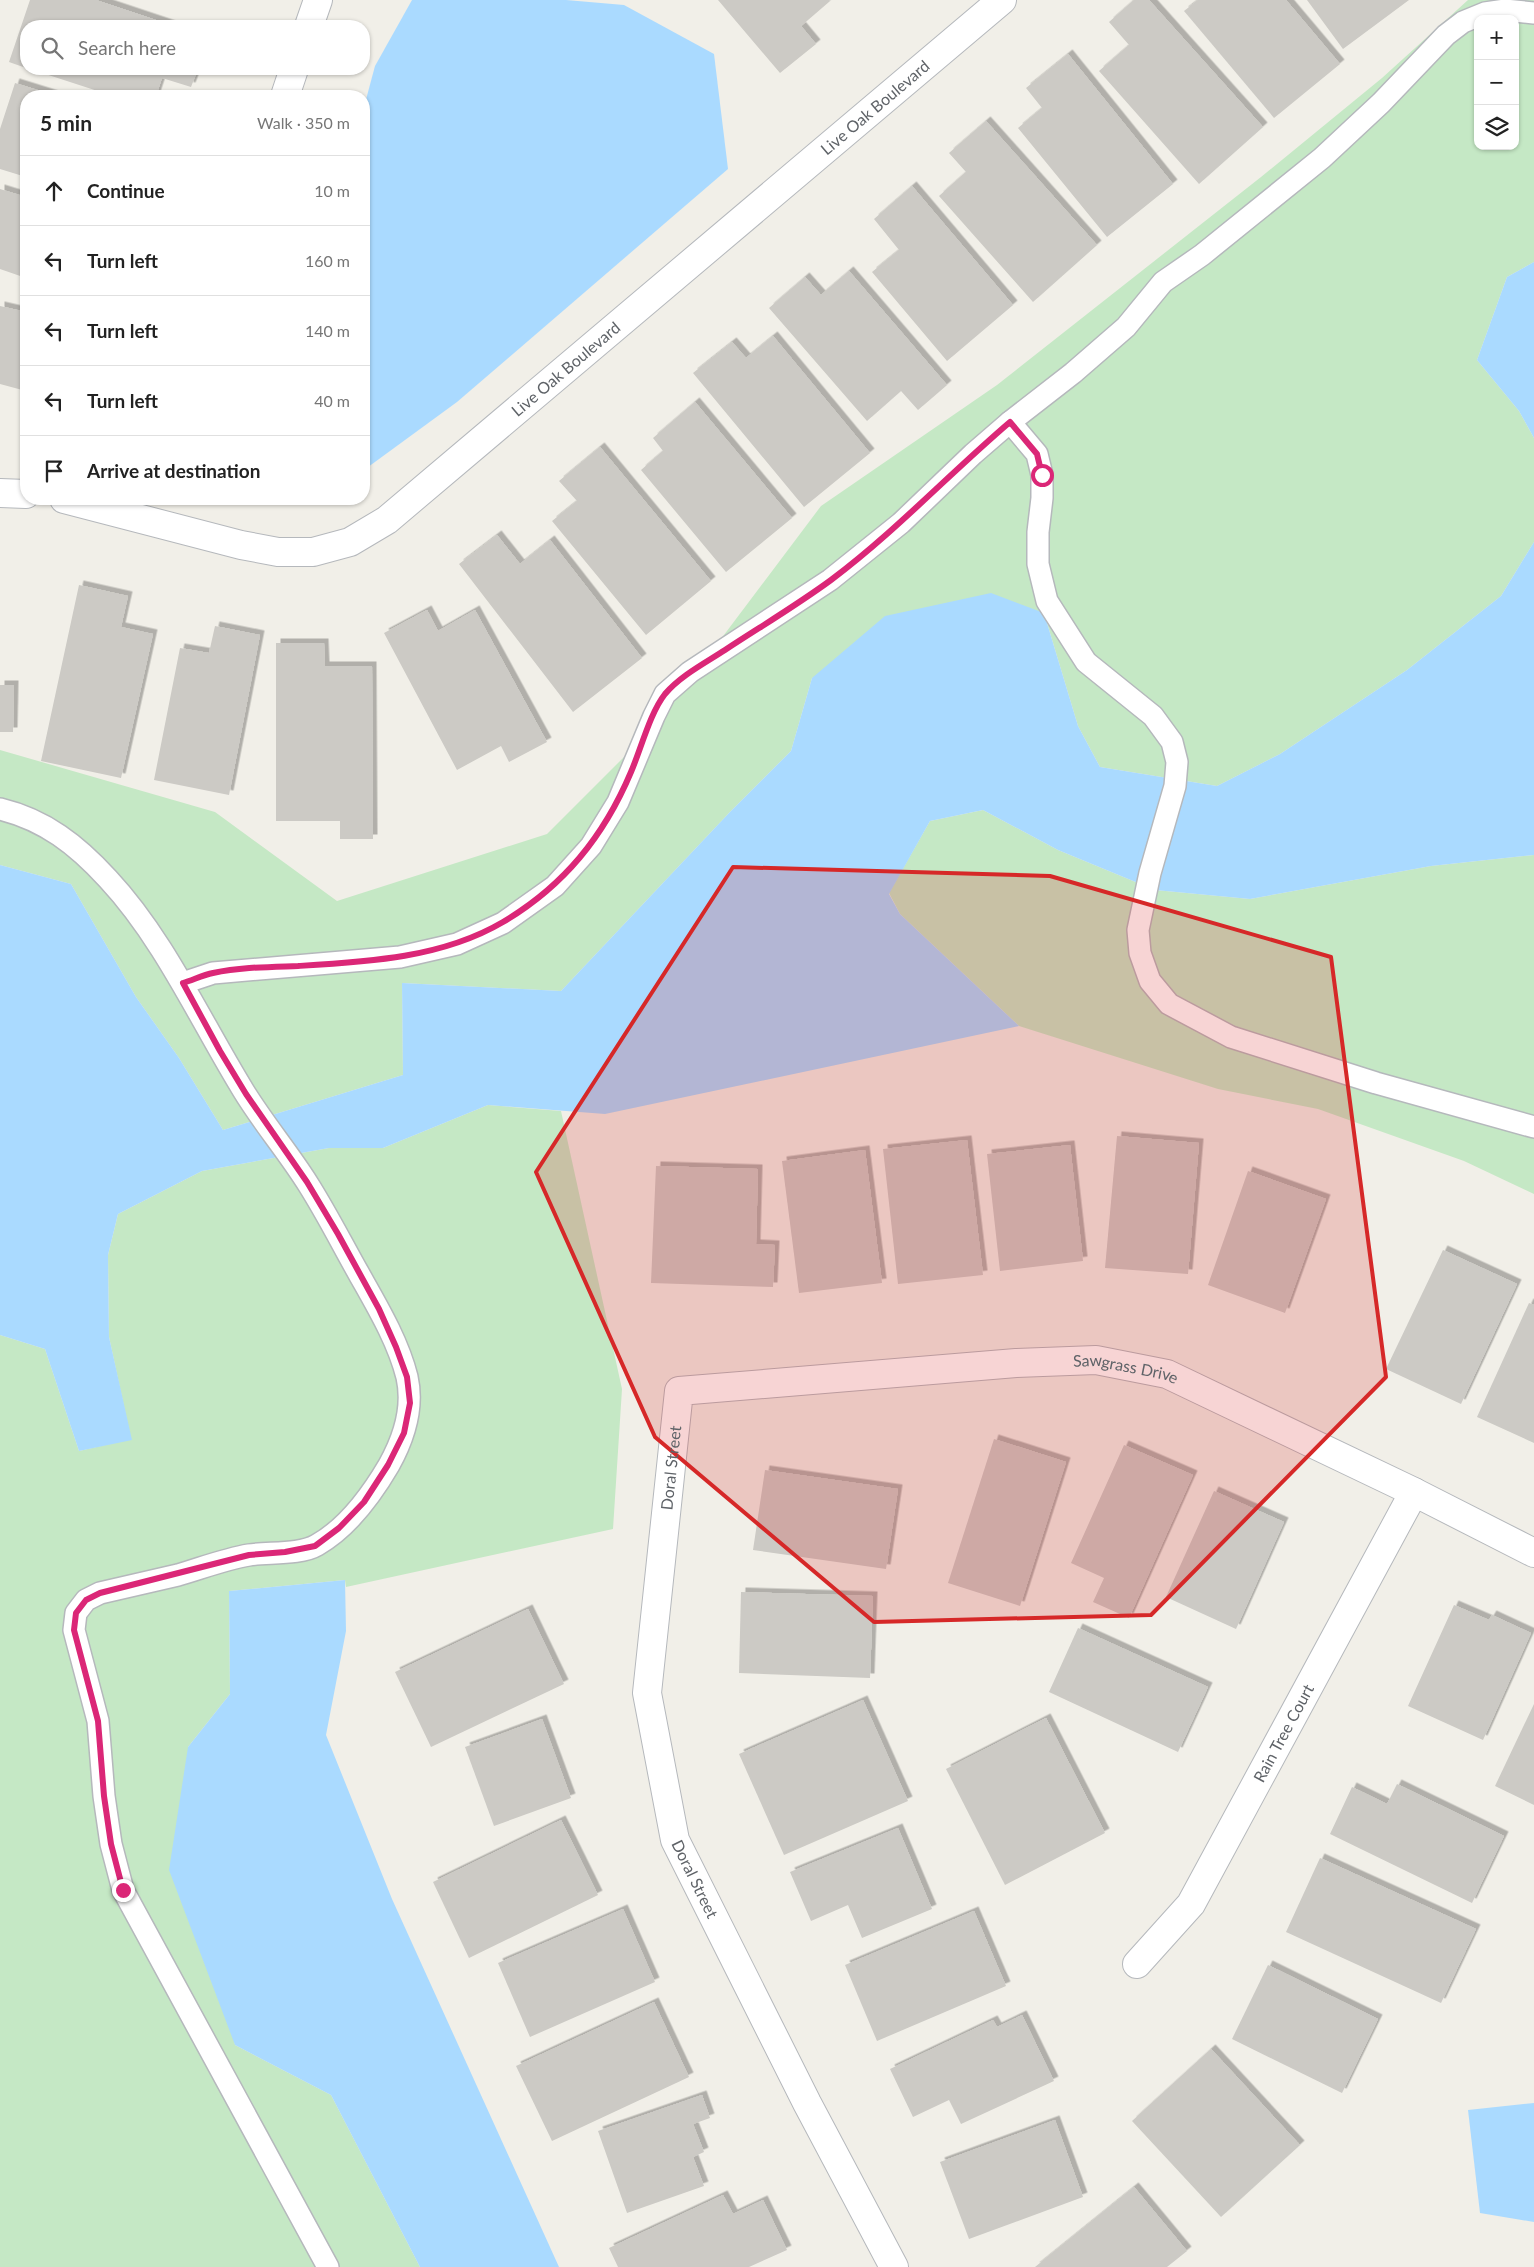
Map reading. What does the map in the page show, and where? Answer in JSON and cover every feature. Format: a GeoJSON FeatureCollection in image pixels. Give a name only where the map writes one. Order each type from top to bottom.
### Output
{"type":"FeatureCollection","features":[{"type":"Feature","properties":{"kind":"street"},"geometry":{"type":"LineString","coordinates":[[311,20],[318,0]]}},
{"type":"Feature","properties":{"kind":"street","name":"Live Oak Boulevard"},"geometry":{"type":"LineString","coordinates":[[104,505],[143,509],[278,552],[313,552],[350,542],[365,534],[394,514],[1002,0]]}},
{"type":"Feature","properties":{"kind":"street"},"geometry":{"type":"LineString","coordinates":[[287,90],[292,75]]}},
{"type":"Feature","properties":{"kind":"street"},"geometry":{"type":"LineString","coordinates":[[0,492],[20,494]]}},
{"type":"Feature","properties":{"kind":"street","name":"Sawgrass Drive"},"geometry":{"type":"LineString","coordinates":[[679,1391],[1016,1363],[1096,1360],[1167,1374],[1414,1492],[1534,1553]]}},
{"type":"Feature","properties":{"kind":"street","name":"Doral Street"},"geometry":{"type":"LineString","coordinates":[[679,1391],[648,1693],[674,1840],[807,2103],[894,2267]]}},
{"type":"Feature","properties":{"kind":"street","name":"Rain Tree Court"},"geometry":{"type":"LineString","coordinates":[[1137,1964],[1191,1904],[1414,1492]]}},
{"type":"Feature","properties":{"kind":"lane"},"geometry":{"type":"LineString","coordinates":[[183,983],[213,973],[255,968],[340,964],[400,957],[457,944],[503,922],[555,886],[591,846],[618,802],[665,694],[690,672],[830,580],[901,523],[972,454],[1073,373],[1126,327],[1163,282],[1202,255],[1322,158],[1381,103],[1446,35],[1463,22],[1485,13],[1506,10],[1534,13]]}},
{"type":"Feature","properties":{"kind":"lane"},"geometry":{"type":"LineString","coordinates":[[1010,422],[1037,454],[1042,475],[1038,564],[1047,601],[1086,662],[1153,716],[1172,742],[1177,762],[1175,786],[1150,874],[1138,930],[1140,953],[1150,981],[1169,1004],[1232,1037],[1376,1083],[1534,1127]]}},
{"type":"Feature","properties":{"kind":"lane"},"geometry":{"type":"LineString","coordinates":[[0,808],[19,813],[46,824],[67,840],[109,879],[150,933],[183,983],[203,1022],[246,1094],[307,1182],[338,1234],[379,1309],[407,1377],[410,1403],[404,1433],[388,1465],[364,1502],[339,1528],[315,1546],[285,1552],[249,1555],[178,1575],[100,1593],[86,1600],[76,1613],[74,1630],[98,1721],[104,1796],[111,1844],[123,1890],[328,2267]]}},
{"type":"Feature","properties":{"kind":"highlighted area"},"geometry":{"type":"Polygon","coordinates":[[[733,867],[1050,876],[1331,957],[1386,1377],[1151,1615],[874,1622],[655,1437],[536,1172],[733,867]]]}},
{"type":"Feature","properties":{"kind":"green space"},"geometry":{"type":"Polygon","coordinates":[[[1468,0],[1534,0],[1534,262],[1507,277],[1477,360],[1519,411],[1534,438],[1534,542],[1501,596],[1407,670],[1280,754],[1217,786],[1100,767],[1078,726],[1044,613],[812,678],[791,751],[729,813],[561,991],[402,983],[403,1075],[223,1130],[179,1058],[136,997],[71,884],[0,865],[0,750],[215,812],[337,901],[547,834],[657,724],[821,506],[997,385],[1261,177],[1382,78],[1468,0]]]}},
{"type":"Feature","properties":{"kind":"green space"},"geometry":{"type":"Polygon","coordinates":[[[983,810],[1058,850],[1155,890],[1250,899],[1431,866],[1534,855],[1534,1194],[1464,1161],[1318,1109],[1218,1089],[1019,1026],[900,914],[889,893],[930,821],[983,810]]]}},
{"type":"Feature","properties":{"kind":"green space"},"geometry":{"type":"Polygon","coordinates":[[[488,1105],[561,1111],[622,1389],[613,1529],[346,1587],[345,1580],[229,1591],[230,1694],[188,1747],[235,2045],[331,2095],[420,2267],[0,2267],[0,1335],[45,1349],[79,1451],[131,1439],[109,1337],[108,1255],[118,1214],[202,1171],[329,1148],[383,1148],[488,1105]]]}},
{"type":"Feature","properties":{"kind":"water"},"geometry":{"type":"Polygon","coordinates":[[[412,0],[566,0],[624,5],[714,54],[728,169],[457,402],[370,466],[369,90],[375,66],[412,0]]]}},
{"type":"Feature","properties":{"kind":"water"},"geometry":{"type":"Polygon","coordinates":[[[1534,262],[1534,438],[1519,411],[1477,360],[1507,277],[1534,262]]]}},
{"type":"Feature","properties":{"kind":"water"},"geometry":{"type":"Polygon","coordinates":[[[1534,542],[1534,855],[1431,866],[1250,899],[1155,890],[1058,850],[983,810],[930,821],[889,894],[900,914],[1019,1026],[605,1114],[488,1105],[383,1148],[329,1148],[202,1171],[118,1214],[108,1255],[109,1337],[132,1440],[79,1451],[45,1349],[0,1335],[0,865],[71,884],[136,997],[179,1058],[223,1130],[403,1075],[402,983],[561,991],[729,813],[791,751],[812,678],[885,616],[991,593],[1044,613],[1078,726],[1100,767],[1217,786],[1280,754],[1407,670],[1501,596],[1534,542]]]}},
{"type":"Feature","properties":{"kind":"water"},"geometry":{"type":"Polygon","coordinates":[[[345,1580],[346,1631],[326,1735],[392,1899],[559,2267],[420,2267],[331,2095],[235,2045],[169,1870],[188,1747],[230,1694],[229,1591],[345,1580]]]}},
{"type":"Feature","properties":{"kind":"water"},"geometry":{"type":"Polygon","coordinates":[[[1534,2103],[1534,2222],[1480,2213],[1468,2110],[1534,2103]]]}},
{"type":"Feature","properties":{"kind":"building"},"geometry":{"type":"Polygon","coordinates":[[[30,0],[96,0],[156,20],[23,20],[30,0]]]}},
{"type":"Feature","properties":{"kind":"building"},"geometry":{"type":"Polygon","coordinates":[[[718,0],[830,1],[801,26],[816,44],[780,73],[718,0]]]}},
{"type":"Feature","properties":{"kind":"building"},"geometry":{"type":"Polygon","coordinates":[[[1134,0],[1149,0],[1263,127],[1199,184],[1099,71],[1129,45],[1109,22],[1134,0]]]}},
{"type":"Feature","properties":{"kind":"building"},"geometry":{"type":"Polygon","coordinates":[[[1198,0],[1286,0],[1340,64],[1274,118],[1184,11],[1198,0]]]}},
{"type":"Feature","properties":{"kind":"building"},"geometry":{"type":"Polygon","coordinates":[[[1307,0],[1409,0],[1343,49],[1307,0]]]}},
{"type":"Feature","properties":{"kind":"building"},"geometry":{"type":"Polygon","coordinates":[[[20,30],[20,66],[9,62],[20,30]]]}},
{"type":"Feature","properties":{"kind":"building"},"geometry":{"type":"Polygon","coordinates":[[[1068,54],[1173,184],[1107,237],[1018,128],[1042,108],[1026,88],[1068,54]]]}},
{"type":"Feature","properties":{"kind":"building"},"geometry":{"type":"Polygon","coordinates":[[[48,75],[196,75],[191,87],[162,78],[158,90],[95,90],[48,75]]]}},
{"type":"Feature","properties":{"kind":"building"},"geometry":{"type":"Polygon","coordinates":[[[15,83],[38,90],[20,90],[20,175],[0,169],[0,129],[15,83]]]}},
{"type":"Feature","properties":{"kind":"building"},"geometry":{"type":"Polygon","coordinates":[[[986,121],[1097,245],[1033,302],[939,196],[966,172],[949,153],[986,121]]]}},
{"type":"Feature","properties":{"kind":"building"},"geometry":{"type":"Polygon","coordinates":[[[912,186],[1013,305],[947,361],[872,272],[899,250],[874,219],[912,186]]]}},
{"type":"Feature","properties":{"kind":"building"},"geometry":{"type":"Polygon","coordinates":[[[0,189],[20,195],[20,276],[0,269],[0,189]]]}},
{"type":"Feature","properties":{"kind":"building"},"geometry":{"type":"Polygon","coordinates":[[[849,271],[947,385],[918,410],[901,391],[867,421],[769,308],[805,277],[821,295],[849,271]]]}},
{"type":"Feature","properties":{"kind":"building"},"geometry":{"type":"Polygon","coordinates":[[[0,306],[20,311],[20,389],[0,384],[0,306]]]}},
{"type":"Feature","properties":{"kind":"building"},"geometry":{"type":"Polygon","coordinates":[[[773,336],[870,453],[804,507],[693,373],[732,342],[746,358],[773,336]]]}},
{"type":"Feature","properties":{"kind":"building"},"geometry":{"type":"Polygon","coordinates":[[[695,402],[792,518],[726,572],[641,470],[663,451],[653,438],[695,402]]]}},
{"type":"Feature","properties":{"kind":"building"},"geometry":{"type":"Polygon","coordinates":[[[600,447],[711,581],[646,635],[552,521],[577,501],[559,481],[600,447]]]}},
{"type":"Feature","properties":{"kind":"building"},"geometry":{"type":"Polygon","coordinates":[[[497,535],[520,564],[550,540],[642,658],[573,712],[459,564],[497,535]]]}},
{"type":"Feature","properties":{"kind":"building"},"geometry":{"type":"Polygon","coordinates":[[[79,585],[128,596],[121,627],[153,634],[121,778],[41,761],[79,585]]]}},
{"type":"Feature","properties":{"kind":"building"},"geometry":{"type":"Polygon","coordinates":[[[427,610],[438,631],[475,610],[547,742],[509,762],[501,746],[457,770],[384,633],[427,610]]]}},
{"type":"Feature","properties":{"kind":"building"},"geometry":{"type":"Polygon","coordinates":[[[215,626],[260,635],[229,795],[154,780],[180,648],[209,653],[215,626]]]}},
{"type":"Feature","properties":{"kind":"building"},"geometry":{"type":"Polygon","coordinates":[[[276,643],[324,643],[325,666],[372,666],[373,839],[340,839],[340,821],[276,821],[276,643]]]}},
{"type":"Feature","properties":{"kind":"building"},"geometry":{"type":"Polygon","coordinates":[[[0,685],[14,685],[13,732],[0,732],[0,685]]]}},
{"type":"Feature","properties":{"kind":"building"},"geometry":{"type":"Polygon","coordinates":[[[1117,1136],[1199,1143],[1188,1274],[1105,1268],[1117,1136]]]}},
{"type":"Feature","properties":{"kind":"building"},"geometry":{"type":"Polygon","coordinates":[[[967,1140],[983,1275],[898,1284],[883,1149],[967,1140]]]}},
{"type":"Feature","properties":{"kind":"building"},"geometry":{"type":"Polygon","coordinates":[[[1070,1145],[1083,1261],[1000,1271],[987,1154],[1070,1145]]]}},
{"type":"Feature","properties":{"kind":"building"},"geometry":{"type":"Polygon","coordinates":[[[865,1150],[882,1283],[799,1293],[782,1161],[865,1150]]]}},
{"type":"Feature","properties":{"kind":"building"},"geometry":{"type":"Polygon","coordinates":[[[656,1166],[758,1169],[756,1244],[775,1245],[773,1287],[651,1283],[656,1166]]]}},
{"type":"Feature","properties":{"kind":"building"},"geometry":{"type":"Polygon","coordinates":[[[1248,1171],[1326,1199],[1285,1313],[1208,1285],[1248,1171]]]}},
{"type":"Feature","properties":{"kind":"building"},"geometry":{"type":"Polygon","coordinates":[[[1443,1250],[1517,1284],[1461,1404],[1386,1369],[1443,1250]]]}},
{"type":"Feature","properties":{"kind":"building"},"geometry":{"type":"Polygon","coordinates":[[[1529,1303],[1534,1305],[1534,1443],[1477,1417],[1529,1303]]]}},
{"type":"Feature","properties":{"kind":"building"},"geometry":{"type":"Polygon","coordinates":[[[994,1439],[1066,1462],[1020,1606],[948,1583],[994,1439]]]}},
{"type":"Feature","properties":{"kind":"building"},"geometry":{"type":"Polygon","coordinates":[[[1124,1445],[1193,1475],[1129,1618],[1093,1602],[1104,1578],[1071,1563],[1124,1445]]]}},
{"type":"Feature","properties":{"kind":"building"},"geometry":{"type":"Polygon","coordinates":[[[765,1470],[898,1489],[886,1569],[753,1550],[765,1470]]]}},
{"type":"Feature","properties":{"kind":"building"},"geometry":{"type":"Polygon","coordinates":[[[1214,1491],[1284,1522],[1236,1629],[1166,1597],[1214,1491]]]}},
{"type":"Feature","properties":{"kind":"building"},"geometry":{"type":"Polygon","coordinates":[[[741,1592],[873,1596],[870,1678],[739,1673],[741,1592]]]}},
{"type":"Feature","properties":{"kind":"building"},"geometry":{"type":"Polygon","coordinates":[[[1454,1605],[1489,1620],[1492,1615],[1531,1633],[1483,1740],[1408,1706],[1454,1605]]]}},
{"type":"Feature","properties":{"kind":"building"},"geometry":{"type":"Polygon","coordinates":[[[528,1609],[564,1684],[431,1747],[395,1672],[528,1609]]]}},
{"type":"Feature","properties":{"kind":"building"},"geometry":{"type":"Polygon","coordinates":[[[1078,1628],[1208,1687],[1178,1752],[1049,1692],[1078,1628]]]}},
{"type":"Feature","properties":{"kind":"building"},"geometry":{"type":"Polygon","coordinates":[[[863,1700],[908,1801],[784,1855],[739,1754],[863,1700]]]}},
{"type":"Feature","properties":{"kind":"building"},"geometry":{"type":"Polygon","coordinates":[[[1534,1704],[1534,1805],[1495,1786],[1534,1704]]]}},
{"type":"Feature","properties":{"kind":"building"},"geometry":{"type":"Polygon","coordinates":[[[1046,1718],[1105,1833],[1005,1885],[946,1769],[1046,1718]]]}},
{"type":"Feature","properties":{"kind":"building"},"geometry":{"type":"Polygon","coordinates":[[[542,1719],[571,1798],[494,1826],[465,1747],[542,1719]]]}},
{"type":"Feature","properties":{"kind":"building"},"geometry":{"type":"Polygon","coordinates":[[[1397,1784],[1504,1836],[1472,1903],[1330,1834],[1352,1787],[1387,1804],[1397,1784]]]}},
{"type":"Feature","properties":{"kind":"building"},"geometry":{"type":"Polygon","coordinates":[[[561,1820],[598,1895],[469,1958],[433,1882],[561,1820]]]}},
{"type":"Feature","properties":{"kind":"building"},"geometry":{"type":"Polygon","coordinates":[[[898,1828],[932,1909],[862,1938],[848,1905],[811,1921],[790,1872],[898,1828]]]}},
{"type":"Feature","properties":{"kind":"building"},"geometry":{"type":"Polygon","coordinates":[[[1320,1858],[1476,1929],[1441,2003],[1286,1932],[1320,1858]]]}},
{"type":"Feature","properties":{"kind":"building"},"geometry":{"type":"Polygon","coordinates":[[[623,1909],[655,1982],[530,2037],[498,1963],[623,1909]]]}},
{"type":"Feature","properties":{"kind":"building"},"geometry":{"type":"Polygon","coordinates":[[[974,1911],[1006,1986],[877,2041],[845,1965],[974,1911]]]}},
{"type":"Feature","properties":{"kind":"building"},"geometry":{"type":"Polygon","coordinates":[[[1268,1965],[1378,2019],[1342,2093],[1232,2039],[1268,1965]]]}},
{"type":"Feature","properties":{"kind":"building"},"geometry":{"type":"Polygon","coordinates":[[[654,2002],[689,2077],[552,2141],[516,2066],[654,2002]]]}},
{"type":"Feature","properties":{"kind":"building"},"geometry":{"type":"Polygon","coordinates":[[[1022,2015],[1054,2081],[961,2124],[949,2100],[913,2117],[890,2069],[993,2020],[997,2027],[1022,2015]]]}},
{"type":"Feature","properties":{"kind":"building"},"geometry":{"type":"Polygon","coordinates":[[[1211,2049],[1300,2145],[1221,2217],[1132,2121],[1211,2049]]]}},
{"type":"Feature","properties":{"kind":"building"},"geometry":{"type":"Polygon","coordinates":[[[702,2095],[710,2118],[693,2124],[704,2152],[693,2157],[704,2186],[627,2213],[598,2131],[702,2095]]]}},
{"type":"Feature","properties":{"kind":"building"},"geometry":{"type":"Polygon","coordinates":[[[1055,2120],[1083,2197],[969,2239],[940,2162],[1055,2120]]]}},
{"type":"Feature","properties":{"kind":"building"},"geometry":{"type":"Polygon","coordinates":[[[1134,2187],[1187,2251],[1167,2267],[1035,2267],[1134,2187]]]}},
{"type":"Feature","properties":{"kind":"building"},"geometry":{"type":"Polygon","coordinates":[[[723,2195],[733,2214],[763,2200],[787,2250],[749,2267],[618,2267],[609,2248],[723,2195]]]}},
{"type":"Feature","properties":{"kind":"route"},"geometry":{"type":"LineString","coordinates":[[123,1890],[111,1844],[104,1796],[98,1721],[80,1659],[74,1630],[76,1613],[86,1600],[100,1593],[178,1575],[249,1555],[285,1552],[315,1546],[339,1528],[364,1502],[388,1465],[404,1433],[410,1403],[407,1377],[379,1309],[307,1182],[246,1094],[203,1022],[183,983],[213,973],[255,968],[340,964],[400,957],[457,944],[503,922],[555,886],[591,846],[618,802],[665,694],[690,672],[830,580],[901,523],[972,454],[1010,422],[1037,454],[1042,475]]}}]}
